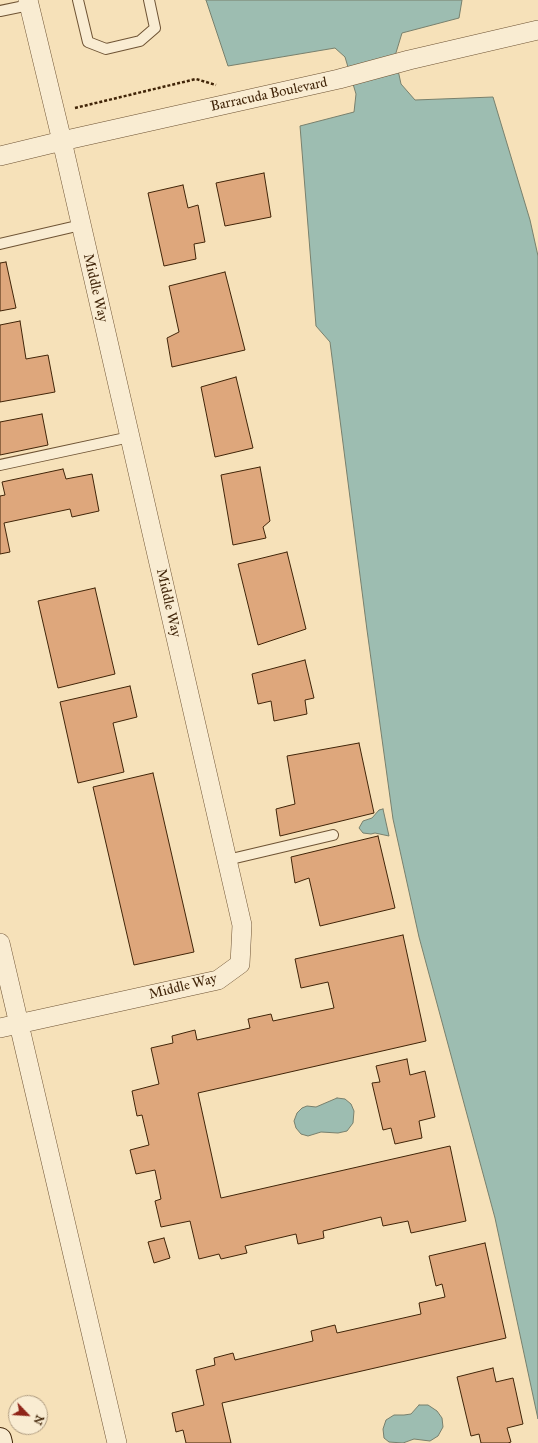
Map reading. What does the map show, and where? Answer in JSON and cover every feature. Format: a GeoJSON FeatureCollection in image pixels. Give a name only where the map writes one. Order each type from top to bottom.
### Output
{"type":"FeatureCollection","features":[{"type":"Feature","properties":{"kind":"main road"},"geometry":{"type":"LineString","coordinates":[[0,1439],[1,1443]]}},
{"type":"Feature","properties":{"kind":"street","name":"Middle Way"},"geometry":{"type":"LineString","coordinates":[[0,1028],[218,980],[240,964],[242,925],[62,141],[28,3]]}},
{"type":"Feature","properties":{"kind":"street","name":"Barracuda Boulevard"},"geometry":{"type":"LineString","coordinates":[[0,156],[339,79],[409,60],[538,30]]}},
{"type":"Feature","properties":{"kind":"street"},"geometry":{"type":"LineString","coordinates":[[0,943],[117,1443]]}},
{"type":"Feature","properties":{"kind":"lane"},"geometry":{"type":"LineString","coordinates":[[78,0],[88,42],[106,48],[140,41],[155,28],[149,0]]}},
{"type":"Feature","properties":{"kind":"lane"},"geometry":{"type":"LineString","coordinates":[[0,11],[28,3]]}},
{"type":"Feature","properties":{"kind":"lane"},"geometry":{"type":"LineString","coordinates":[[0,244],[81,225]]}},
{"type":"Feature","properties":{"kind":"lane"},"geometry":{"type":"LineString","coordinates":[[0,466],[130,437]]}},
{"type":"Feature","properties":{"kind":"lane"},"geometry":{"type":"LineString","coordinates":[[226,860],[333,835]]}},
{"type":"Feature","properties":{"kind":"path"},"geometry":{"type":"LineString","coordinates":[[55,113],[196,79],[218,86]]}},
{"type":"Feature","properties":{"kind":"shaded area"},"geometry":{"type":"Polygon","coordinates":[[[206,0],[462,0],[459,18],[402,33],[395,56],[401,84],[415,100],[493,97],[530,220],[538,256],[538,1419],[495,1218],[419,937],[393,819],[330,342],[316,326],[300,126],[354,112],[356,94],[345,57],[335,48],[228,66],[206,0]]]}},
{"type":"Feature","properties":{"kind":"shaded area"},"geometry":{"type":"Polygon","coordinates":[[[383,809],[389,836],[375,833],[363,833],[359,828],[363,821],[372,818],[379,810],[383,809]]]}},
{"type":"Feature","properties":{"kind":"shaded area"},"geometry":{"type":"Polygon","coordinates":[[[337,1098],[345,1099],[351,1104],[354,1111],[353,1123],[347,1131],[338,1133],[321,1132],[308,1136],[301,1134],[296,1128],[294,1121],[297,1113],[302,1108],[307,1106],[316,1107],[337,1098]]]}},
{"type":"Feature","properties":{"kind":"shaded area"},"geometry":{"type":"Polygon","coordinates":[[[419,1405],[428,1405],[437,1411],[442,1418],[443,1427],[438,1436],[430,1441],[414,1439],[403,1443],[389,1442],[384,1438],[383,1429],[386,1420],[394,1415],[411,1414],[419,1405]]]}},
{"type":"Feature","properties":{"kind":"building"},"geometry":{"type":"Polygon","coordinates":[[[264,173],[271,217],[225,226],[216,183],[264,173]]]}},
{"type":"Feature","properties":{"kind":"building"},"geometry":{"type":"Polygon","coordinates":[[[183,185],[188,208],[198,205],[205,242],[194,244],[196,259],[164,266],[148,193],[183,185]]]}},
{"type":"Feature","properties":{"kind":"building"},"geometry":{"type":"Polygon","coordinates":[[[6,262],[16,308],[0,311],[0,263],[6,262]]]}},
{"type":"Feature","properties":{"kind":"building"},"geometry":{"type":"Polygon","coordinates":[[[225,272],[245,350],[172,367],[167,338],[179,332],[169,286],[225,272]]]}},
{"type":"Feature","properties":{"kind":"building"},"geometry":{"type":"Polygon","coordinates":[[[20,321],[26,359],[48,355],[55,392],[0,402],[0,325],[20,321]]]}},
{"type":"Feature","properties":{"kind":"building"},"geometry":{"type":"Polygon","coordinates":[[[236,377],[253,448],[215,457],[201,387],[236,377]]]}},
{"type":"Feature","properties":{"kind":"building"},"geometry":{"type":"Polygon","coordinates":[[[42,414],[48,445],[0,455],[0,422],[42,414]]]}},
{"type":"Feature","properties":{"kind":"building"},"geometry":{"type":"Polygon","coordinates":[[[260,467],[270,521],[263,527],[266,538],[233,545],[221,475],[260,467]]]}},
{"type":"Feature","properties":{"kind":"building"},"geometry":{"type":"Polygon","coordinates":[[[63,469],[66,479],[92,474],[99,511],[72,517],[70,509],[4,523],[10,552],[0,554],[0,496],[5,495],[2,482],[63,469]]]}},
{"type":"Feature","properties":{"kind":"building"},"geometry":{"type":"Polygon","coordinates":[[[287,552],[306,629],[258,645],[238,564],[287,552]]]}},
{"type":"Feature","properties":{"kind":"building"},"geometry":{"type":"Polygon","coordinates":[[[95,588],[115,674],[58,688],[38,601],[95,588]]]}},
{"type":"Feature","properties":{"kind":"building"},"geometry":{"type":"Polygon","coordinates":[[[305,660],[314,698],[305,700],[307,714],[274,721],[271,701],[258,704],[252,674],[305,660]]]}},
{"type":"Feature","properties":{"kind":"building"},"geometry":{"type":"Polygon","coordinates":[[[130,686],[137,717],[113,723],[124,772],[78,783],[60,702],[130,686]]]}},
{"type":"Feature","properties":{"kind":"building"},"geometry":{"type":"Polygon","coordinates":[[[359,743],[374,813],[280,836],[276,809],[295,804],[287,756],[359,743]]]}},
{"type":"Feature","properties":{"kind":"building"},"geometry":{"type":"Polygon","coordinates":[[[153,773],[194,952],[134,965],[93,787],[153,773]]]}},
{"type":"Feature","properties":{"kind":"building"},"geometry":{"type":"Polygon","coordinates":[[[378,836],[395,908],[320,926],[309,878],[295,883],[291,857],[378,836]]]}},
{"type":"Feature","properties":{"kind":"building"},"geometry":{"type":"Polygon","coordinates":[[[403,935],[426,1041],[198,1093],[221,1198],[450,1146],[466,1221],[411,1233],[408,1221],[383,1226],[381,1217],[323,1231],[324,1238],[298,1244],[296,1234],[245,1246],[247,1253],[221,1259],[219,1254],[199,1259],[190,1221],[161,1227],[155,1201],[161,1199],[155,1170],[136,1174],[130,1150],[149,1145],[142,1115],[137,1116],[132,1091],[159,1084],[151,1048],[173,1043],[172,1036],[195,1030],[197,1040],[250,1028],[248,1019],[271,1014],[273,1021],[334,1008],[328,982],[301,988],[295,959],[403,935]]]}},
{"type":"Feature","properties":{"kind":"building"},"geometry":{"type":"Polygon","coordinates":[[[407,1059],[410,1075],[425,1071],[435,1117],[419,1121],[422,1138],[395,1144],[391,1128],[383,1130],[372,1083],[380,1082],[376,1066],[407,1059]]]}},
{"type":"Feature","properties":{"kind":"building"},"geometry":{"type":"Polygon","coordinates":[[[164,1238],[170,1258],[154,1263],[148,1242],[164,1238]]]}},
{"type":"Feature","properties":{"kind":"building"},"geometry":{"type":"Polygon","coordinates":[[[485,1243],[506,1338],[222,1403],[231,1443],[186,1443],[183,1430],[176,1432],[172,1413],[204,1405],[196,1370],[215,1365],[214,1358],[233,1353],[235,1360],[313,1341],[311,1331],[335,1325],[337,1333],[421,1314],[419,1303],[445,1297],[442,1284],[436,1286],[429,1256],[485,1243]]]}},
{"type":"Feature","properties":{"kind":"building"},"geometry":{"type":"Polygon","coordinates":[[[493,1368],[496,1382],[513,1378],[523,1424],[507,1428],[511,1442],[508,1443],[481,1443],[479,1434],[471,1436],[457,1377],[493,1368]]]}}]}
